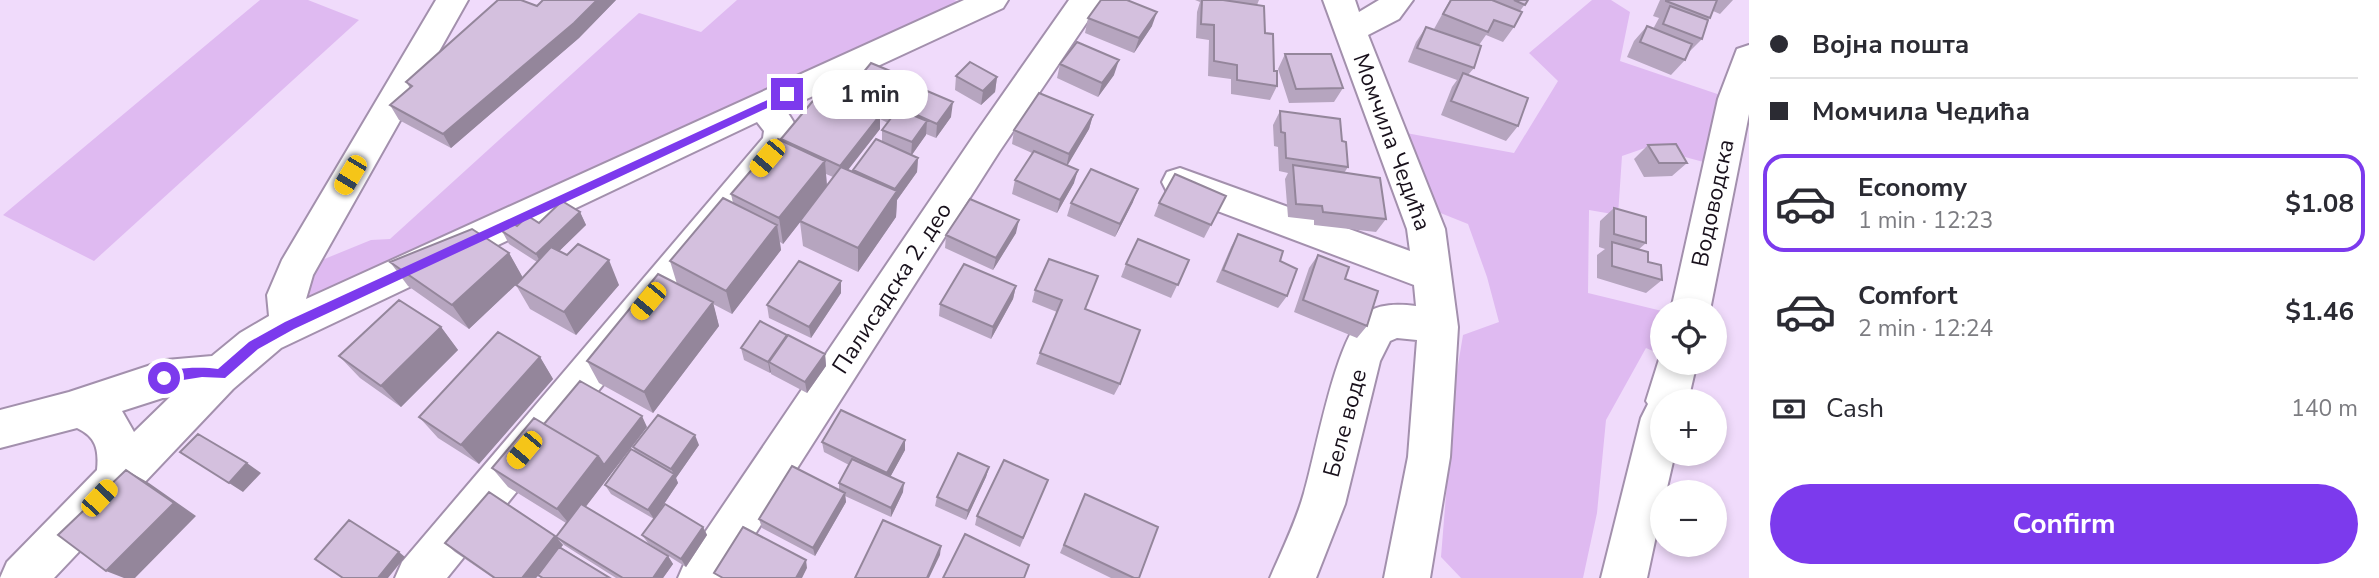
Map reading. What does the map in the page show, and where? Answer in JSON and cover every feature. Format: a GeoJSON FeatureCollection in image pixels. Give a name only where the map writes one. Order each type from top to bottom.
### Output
{"type":"FeatureCollection","features":[{"type":"Feature","properties":{"kind":"street"},"geometry":{"type":"LineString","coordinates":[[289,325],[286,295],[295,271],[452,0]]}},
{"type":"Feature","properties":{"kind":"street","name":"Палисадска 2. део"},"geometry":{"type":"LineString","coordinates":[[701,578],[987,143],[1086,0]]}},
{"type":"Feature","properties":{"kind":"street"},"geometry":{"type":"LineString","coordinates":[[1345,15],[1388,11],[1396,0]]}},
{"type":"Feature","properties":{"kind":"street"},"geometry":{"type":"LineString","coordinates":[[23,578],[117,478],[220,374],[253,345],[289,325],[982,3]]}},
{"type":"Feature","properties":{"kind":"street","name":"Момчила Чедића"},"geometry":{"type":"LineString","coordinates":[[1345,15],[1426,229],[1438,327],[1429,457],[1407,578]]}},
{"type":"Feature","properties":{"kind":"street","name":"Водоводска"},"geometry":{"type":"LineString","coordinates":[[1693,298],[1735,100],[1749,57]]}},
{"type":"Feature","properties":{"kind":"street"},"geometry":{"type":"LineString","coordinates":[[418,578],[780,142],[781,130],[764,105]]}},
{"type":"Feature","properties":{"kind":"street"},"geometry":{"type":"LineString","coordinates":[[1180,182],[1432,275]]}},
{"type":"Feature","properties":{"kind":"street","name":"Беле воде"},"geometry":{"type":"LineString","coordinates":[[1293,578],[1326,495],[1356,376],[1376,329],[1384,323],[1399,322],[1438,327]]}},
{"type":"Feature","properties":{"kind":"street"},"geometry":{"type":"LineString","coordinates":[[0,429],[77,409],[174,376],[202,372],[220,374]]}},
{"type":"Feature","properties":{"kind":"street"},"geometry":{"type":"LineString","coordinates":[[77,409],[92,413],[105,421],[114,432],[120,453],[117,478]]}},
{"type":"Feature","properties":{"kind":"street"},"geometry":{"type":"LineString","coordinates":[[1624,578],[1651,466]]}},
{"type":"Feature","properties":{"kind":"shaded area"},"geometry":{"type":"Polygon","coordinates":[[[260,0],[308,0],[359,20],[94,261],[3,215],[260,0]]]}},
{"type":"Feature","properties":{"kind":"shaded area"},"geometry":{"type":"Polygon","coordinates":[[[737,0],[954,0],[975,8],[290,325],[295,271],[371,240],[390,239],[639,13],[701,32],[737,0]]]}},
{"type":"Feature","properties":{"kind":"shaded area"},"geometry":{"type":"Polygon","coordinates":[[[1592,0],[1611,0],[1630,12],[1620,61],[1735,100],[1722,167],[1648,147],[1622,156],[1618,215],[1589,210],[1588,293],[1650,308],[1650,350],[1646,348],[1606,420],[1597,513],[1583,578],[1461,578],[1441,557],[1455,383],[1463,335],[1499,322],[1487,277],[1468,224],[1438,212],[1406,133],[1514,153],[1558,81],[1529,53],[1592,0]]]}},
{"type":"Feature","properties":{"kind":"building"},"geometry":{"type":"Polygon","coordinates":[[[498,0],[521,0],[537,6],[543,0],[597,0],[574,23],[443,134],[390,105],[412,86],[406,82],[498,0]]]}},
{"type":"Feature","properties":{"kind":"building"},"geometry":{"type":"Polygon","coordinates":[[[1101,0],[1127,0],[1157,12],[1139,38],[1088,18],[1101,0]]]}},
{"type":"Feature","properties":{"kind":"building"},"geometry":{"type":"Polygon","coordinates":[[[1202,0],[1264,6],[1265,33],[1273,34],[1277,86],[1237,80],[1237,65],[1214,61],[1214,25],[1201,24],[1202,0]]]}},
{"type":"Feature","properties":{"kind":"building"},"geometry":{"type":"Polygon","coordinates":[[[1451,0],[1492,0],[1522,12],[1514,27],[1494,20],[1488,32],[1443,14],[1451,0]]]}},
{"type":"Feature","properties":{"kind":"building"},"geometry":{"type":"Polygon","coordinates":[[[1514,0],[1528,0],[1525,5],[1514,0]]]}},
{"type":"Feature","properties":{"kind":"building"},"geometry":{"type":"Polygon","coordinates":[[[1666,0],[1717,0],[1710,18],[1666,0]]]}},
{"type":"Feature","properties":{"kind":"building"},"geometry":{"type":"Polygon","coordinates":[[[1670,6],[1708,20],[1702,39],[1663,24],[1670,6]]]}},
{"type":"Feature","properties":{"kind":"building"},"geometry":{"type":"Polygon","coordinates":[[[1647,26],[1692,44],[1685,60],[1640,42],[1647,26]]]}},
{"type":"Feature","properties":{"kind":"building"},"geometry":{"type":"Polygon","coordinates":[[[1426,27],[1481,46],[1474,68],[1417,48],[1426,27]]]}},
{"type":"Feature","properties":{"kind":"building"},"geometry":{"type":"Polygon","coordinates":[[[1077,42],[1119,60],[1102,83],[1060,64],[1077,42]]]}},
{"type":"Feature","properties":{"kind":"building"},"geometry":{"type":"Polygon","coordinates":[[[1285,54],[1331,54],[1343,88],[1296,89],[1285,54]]]}},
{"type":"Feature","properties":{"kind":"building"},"geometry":{"type":"Polygon","coordinates":[[[970,62],[997,77],[983,91],[956,76],[970,62]]]}},
{"type":"Feature","properties":{"kind":"building"},"geometry":{"type":"Polygon","coordinates":[[[871,63],[912,80],[890,109],[848,91],[871,63]]]}},
{"type":"Feature","properties":{"kind":"building"},"geometry":{"type":"Polygon","coordinates":[[[1463,73],[1528,98],[1518,126],[1451,101],[1463,73]]]}},
{"type":"Feature","properties":{"kind":"building"},"geometry":{"type":"Polygon","coordinates":[[[913,85],[953,102],[937,124],[897,106],[913,85]]]}},
{"type":"Feature","properties":{"kind":"building"},"geometry":{"type":"Polygon","coordinates":[[[822,90],[880,115],[840,166],[781,139],[822,90]]]}},
{"type":"Feature","properties":{"kind":"building"},"geometry":{"type":"Polygon","coordinates":[[[1039,93],[1093,115],[1069,154],[1014,130],[1039,93]]]}},
{"type":"Feature","properties":{"kind":"building"},"geometry":{"type":"Polygon","coordinates":[[[898,109],[927,121],[912,142],[882,130],[898,109]]]}},
{"type":"Feature","properties":{"kind":"building"},"geometry":{"type":"Polygon","coordinates":[[[1280,111],[1340,119],[1342,141],[1346,142],[1348,167],[1286,158],[1285,133],[1281,132],[1280,111]]]}},
{"type":"Feature","properties":{"kind":"building"},"geometry":{"type":"Polygon","coordinates":[[[778,139],[825,161],[779,218],[731,194],[778,139]]]}},
{"type":"Feature","properties":{"kind":"building"},"geometry":{"type":"Polygon","coordinates":[[[876,139],[918,158],[895,189],[853,170],[876,139]]]}},
{"type":"Feature","properties":{"kind":"building"},"geometry":{"type":"Polygon","coordinates":[[[1676,144],[1687,163],[1659,163],[1648,145],[1676,144]]]}},
{"type":"Feature","properties":{"kind":"building"},"geometry":{"type":"Polygon","coordinates":[[[1034,151],[1078,170],[1060,200],[1015,180],[1034,151]]]}},
{"type":"Feature","properties":{"kind":"building"},"geometry":{"type":"Polygon","coordinates":[[[1293,165],[1380,178],[1386,219],[1323,212],[1322,206],[1296,204],[1293,165]]]}},
{"type":"Feature","properties":{"kind":"building"},"geometry":{"type":"Polygon","coordinates":[[[841,167],[897,191],[858,248],[800,221],[841,167]]]}},
{"type":"Feature","properties":{"kind":"building"},"geometry":{"type":"Polygon","coordinates":[[[1091,169],[1138,189],[1120,224],[1071,203],[1091,169]]]}},
{"type":"Feature","properties":{"kind":"building"},"geometry":{"type":"Polygon","coordinates":[[[1175,174],[1226,196],[1211,225],[1159,203],[1175,174]]]}},
{"type":"Feature","properties":{"kind":"building"},"geometry":{"type":"Polygon","coordinates":[[[723,198],[777,225],[726,291],[670,261],[723,198]]]}},
{"type":"Feature","properties":{"kind":"building"},"geometry":{"type":"Polygon","coordinates":[[[970,199],[1019,220],[996,258],[946,235],[970,199]]]}},
{"type":"Feature","properties":{"kind":"building"},"geometry":{"type":"Polygon","coordinates":[[[562,201],[580,212],[536,254],[502,231],[511,222],[517,226],[528,216],[539,223],[562,201]]]}},
{"type":"Feature","properties":{"kind":"building"},"geometry":{"type":"Polygon","coordinates":[[[1614,208],[1646,217],[1646,243],[1614,234],[1614,208]]]}},
{"type":"Feature","properties":{"kind":"building"},"geometry":{"type":"Polygon","coordinates":[[[472,229],[509,253],[452,305],[390,262],[472,229]]]}},
{"type":"Feature","properties":{"kind":"building"},"geometry":{"type":"Polygon","coordinates":[[[1238,234],[1283,251],[1280,261],[1297,269],[1287,296],[1223,270],[1238,234]]]}},
{"type":"Feature","properties":{"kind":"building"},"geometry":{"type":"Polygon","coordinates":[[[1138,239],[1189,260],[1178,285],[1126,264],[1138,239]]]}},
{"type":"Feature","properties":{"kind":"building"},"geometry":{"type":"Polygon","coordinates":[[[1612,242],[1648,252],[1648,262],[1661,265],[1662,280],[1612,266],[1612,242]]]}},
{"type":"Feature","properties":{"kind":"building"},"geometry":{"type":"Polygon","coordinates":[[[578,244],[609,260],[564,312],[516,285],[551,247],[567,255],[578,244]]]}},
{"type":"Feature","properties":{"kind":"building"},"geometry":{"type":"Polygon","coordinates":[[[1318,255],[1349,267],[1345,279],[1378,291],[1367,326],[1303,300],[1318,255]]]}},
{"type":"Feature","properties":{"kind":"building"},"geometry":{"type":"Polygon","coordinates":[[[1049,259],[1098,276],[1085,309],[1140,330],[1120,384],[1040,353],[1062,300],[1035,290],[1049,259]]]}},
{"type":"Feature","properties":{"kind":"building"},"geometry":{"type":"Polygon","coordinates":[[[799,261],[841,281],[809,327],[767,305],[799,261]]]}},
{"type":"Feature","properties":{"kind":"building"},"geometry":{"type":"Polygon","coordinates":[[[964,264],[1016,286],[993,327],[940,304],[964,264]]]}},
{"type":"Feature","properties":{"kind":"building"},"geometry":{"type":"Polygon","coordinates":[[[658,274],[713,302],[644,392],[587,361],[658,274]]]}},
{"type":"Feature","properties":{"kind":"building"},"geometry":{"type":"Polygon","coordinates":[[[399,300],[441,327],[381,386],[339,356],[399,300]]]}},
{"type":"Feature","properties":{"kind":"building"},"geometry":{"type":"Polygon","coordinates":[[[760,321],[787,335],[768,362],[741,348],[760,321]]]}},
{"type":"Feature","properties":{"kind":"building"},"geometry":{"type":"Polygon","coordinates":[[[498,332],[540,357],[461,445],[419,417],[498,332]]]}},
{"type":"Feature","properties":{"kind":"building"},"geometry":{"type":"Polygon","coordinates":[[[788,335],[825,354],[805,382],[769,362],[788,335]]]}},
{"type":"Feature","properties":{"kind":"building"},"geometry":{"type":"Polygon","coordinates":[[[580,381],[642,416],[604,465],[598,456],[544,424],[580,381]]]}},
{"type":"Feature","properties":{"kind":"building"},"geometry":{"type":"Polygon","coordinates":[[[841,410],[905,440],[887,473],[822,442],[841,410]]]}},
{"type":"Feature","properties":{"kind":"building"},"geometry":{"type":"Polygon","coordinates":[[[658,415],[695,435],[671,469],[633,447],[658,415]]]}},
{"type":"Feature","properties":{"kind":"building"},"geometry":{"type":"Polygon","coordinates":[[[534,418],[598,456],[557,509],[492,468],[534,418]]]}},
{"type":"Feature","properties":{"kind":"building"},"geometry":{"type":"Polygon","coordinates":[[[198,434],[247,463],[229,483],[180,452],[198,434]]]}},
{"type":"Feature","properties":{"kind":"building"},"geometry":{"type":"Polygon","coordinates":[[[631,449],[674,474],[648,510],[605,485],[631,449]]]}},
{"type":"Feature","properties":{"kind":"building"},"geometry":{"type":"Polygon","coordinates":[[[958,453],[989,467],[968,511],[937,497],[958,453]]]}},
{"type":"Feature","properties":{"kind":"building"},"geometry":{"type":"Polygon","coordinates":[[[852,459],[904,483],[891,508],[839,483],[852,459]]]}},
{"type":"Feature","properties":{"kind":"building"},"geometry":{"type":"Polygon","coordinates":[[[1004,460],[1048,480],[1023,538],[977,516],[1004,460]]]}},
{"type":"Feature","properties":{"kind":"building"},"geometry":{"type":"Polygon","coordinates":[[[792,466],[845,493],[813,548],[759,519],[792,466]]]}},
{"type":"Feature","properties":{"kind":"building"},"geometry":{"type":"Polygon","coordinates":[[[126,470],[174,503],[106,571],[58,535],[126,470]]]}},
{"type":"Feature","properties":{"kind":"building"},"geometry":{"type":"Polygon","coordinates":[[[489,492],[555,536],[522,578],[495,578],[445,543],[489,492]]]}},
{"type":"Feature","properties":{"kind":"building"},"geometry":{"type":"Polygon","coordinates":[[[1085,494],[1158,527],[1139,578],[1064,545],[1085,494]]]}},
{"type":"Feature","properties":{"kind":"building"},"geometry":{"type":"Polygon","coordinates":[[[581,504],[668,556],[653,578],[623,578],[556,537],[581,504]]]}},
{"type":"Feature","properties":{"kind":"building"},"geometry":{"type":"Polygon","coordinates":[[[665,504],[703,527],[681,559],[642,535],[665,504]]]}},
{"type":"Feature","properties":{"kind":"building"},"geometry":{"type":"Polygon","coordinates":[[[349,520],[399,552],[378,578],[343,578],[315,559],[349,520]]]}},
{"type":"Feature","properties":{"kind":"building"},"geometry":{"type":"Polygon","coordinates":[[[883,520],[941,546],[927,578],[855,578],[883,520]]]}},
{"type":"Feature","properties":{"kind":"building"},"geometry":{"type":"Polygon","coordinates":[[[743,527],[806,560],[796,578],[723,578],[714,573],[743,527]]]}},
{"type":"Feature","properties":{"kind":"building"},"geometry":{"type":"Polygon","coordinates":[[[965,534],[1029,565],[1024,578],[943,578],[965,534]]]}},
{"type":"Feature","properties":{"kind":"building"},"geometry":{"type":"Polygon","coordinates":[[[559,547],[610,578],[543,578],[538,575],[559,547]]]}},
{"type":"Feature","properties":{"kind":"route"},"geometry":{"type":"LineString","coordinates":[[164,378],[184,373],[220,374],[253,345],[289,325],[787,94]]}}]}
